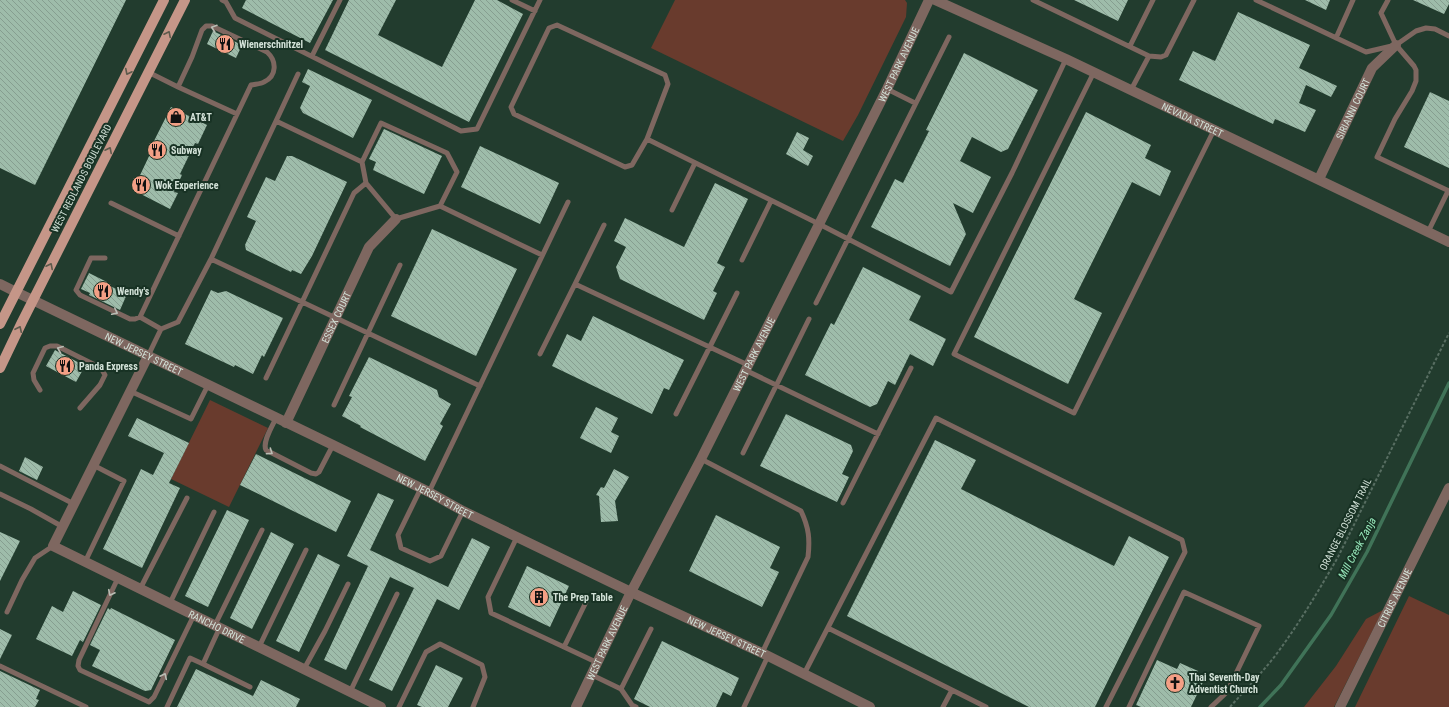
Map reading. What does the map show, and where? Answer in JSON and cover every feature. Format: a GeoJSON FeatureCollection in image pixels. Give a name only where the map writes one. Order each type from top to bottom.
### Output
{"type":"FeatureCollection","features":[{"type":"Feature","properties":{"kind":"main road","name":"WEST REDLANDS BOULEVARD"},"geometry":{"type":"LineString","coordinates":[[0,324],[164,0]]}},
{"type":"Feature","properties":{"kind":"main road","name":"WEST REDLANDS BOULEVARD"},"geometry":{"type":"LineString","coordinates":[[0,368],[185,0]]}},
{"type":"Feature","properties":{"kind":"street","name":"WEST PARK AVENUE"},"geometry":{"type":"LineString","coordinates":[[578,705],[631,592],[701,458],[887,89],[929,0]]}},
{"type":"Feature","properties":{"kind":"street","name":"NEVADA STREET"},"geometry":{"type":"LineString","coordinates":[[935,0],[1094,72],[1449,242]]}},
{"type":"Feature","properties":{"kind":"street","name":"SIRIANNI COURT"},"geometry":{"type":"LineString","coordinates":[[1319,179],[1372,68],[1396,45]]}},
{"type":"Feature","properties":{"kind":"street","name":"ESSEX COURT"},"geometry":{"type":"LineString","coordinates":[[286,423],[369,247],[396,219]]}},
{"type":"Feature","properties":{"kind":"street","name":"NEW JERSEY STREET"},"geometry":{"type":"LineString","coordinates":[[0,284],[333,445],[425,490],[464,511],[631,592],[765,654],[866,706]]}},
{"type":"Feature","properties":{"kind":"street"},"geometry":{"type":"LineString","coordinates":[[53,546],[148,356]]}},
{"type":"Feature","properties":{"kind":"street","name":"CITRUS AVENUE"},"geometry":{"type":"LineString","coordinates":[[1340,707],[1449,488]]}},
{"type":"Feature","properties":{"kind":"street","name":"RANCHO DRIVE"},"geometry":{"type":"LineString","coordinates":[[53,546],[379,706]]}},
{"type":"Feature","properties":{"kind":"lane"},"geometry":{"type":"LineString","coordinates":[[222,0],[226,2],[234,18],[460,131],[477,130],[540,0]]}},
{"type":"Feature","properties":{"kind":"lane"},"geometry":{"type":"LineString","coordinates":[[312,56],[340,0]]}},
{"type":"Feature","properties":{"kind":"lane"},"geometry":{"type":"LineString","coordinates":[[512,0],[535,11]]}},
{"type":"Feature","properties":{"kind":"lane"},"geometry":{"type":"LineString","coordinates":[[1033,0],[1149,56],[1161,57],[1166,55],[1194,0]]}},
{"type":"Feature","properties":{"kind":"lane"},"geometry":{"type":"LineString","coordinates":[[1130,46],[1153,0]]}},
{"type":"Feature","properties":{"kind":"lane"},"geometry":{"type":"LineString","coordinates":[[1256,0],[1366,52],[1396,45],[1416,31],[1426,28],[1435,29],[1449,36]]}},
{"type":"Feature","properties":{"kind":"lane"},"geometry":{"type":"LineString","coordinates":[[1336,38],[1354,0]]}},
{"type":"Feature","properties":{"kind":"lane"},"geometry":{"type":"LineString","coordinates":[[1388,0],[1381,13],[1396,45],[1414,66],[1416,70],[1416,81],[1412,91],[1395,119],[1377,157],[1449,191],[1428,232]]}},
{"type":"Feature","properties":{"kind":"lane"},"geometry":{"type":"LineString","coordinates":[[557,25],[665,75],[668,84],[647,140],[632,165],[625,167],[514,114],[511,107],[549,28],[557,25]]}},
{"type":"Feature","properties":{"kind":"lane"},"geometry":{"type":"LineString","coordinates":[[105,258],[91,258],[76,290],[80,295],[130,319],[140,317],[251,84],[264,83],[272,76],[275,66],[273,57],[267,52],[219,29],[212,26],[206,26],[202,30],[192,57],[178,87]]}},
{"type":"Feature","properties":{"kind":"lane"},"geometry":{"type":"LineString","coordinates":[[816,303],[949,37]]}},
{"type":"Feature","properties":{"kind":"lane"},"geometry":{"type":"LineString","coordinates":[[1131,90],[1149,56]]}},
{"type":"Feature","properties":{"kind":"lane"},"geometry":{"type":"LineString","coordinates":[[647,140],[819,224],[951,292],[1012,173],[1066,59]]}},
{"type":"Feature","properties":{"kind":"lane"},"geometry":{"type":"LineString","coordinates":[[148,72],[237,114]]}},
{"type":"Feature","properties":{"kind":"lane"},"geometry":{"type":"LineString","coordinates":[[1094,72],[954,354],[1074,413],[1214,130]]}},
{"type":"Feature","properties":{"kind":"lane"},"geometry":{"type":"LineString","coordinates":[[148,356],[161,329],[178,322],[211,259],[298,74]]}},
{"type":"Feature","properties":{"kind":"lane"},"geometry":{"type":"LineString","coordinates":[[887,89],[915,103]]}},
{"type":"Feature","properties":{"kind":"lane"},"geometry":{"type":"LineString","coordinates":[[276,121],[362,162]]}},
{"type":"Feature","properties":{"kind":"lane"},"geometry":{"type":"LineString","coordinates":[[440,206],[457,172],[446,153],[381,122],[362,162],[366,183],[396,219],[440,206],[542,255]]}},
{"type":"Feature","properties":{"kind":"lane"},"geometry":{"type":"LineString","coordinates":[[672,210],[695,163]]}},
{"type":"Feature","properties":{"kind":"lane"},"geometry":{"type":"LineString","coordinates":[[266,378],[354,193],[366,183]]}},
{"type":"Feature","properties":{"kind":"lane"},"geometry":{"type":"LineString","coordinates":[[742,260],[771,201]]}},
{"type":"Feature","properties":{"kind":"lane"},"geometry":{"type":"LineString","coordinates":[[464,511],[441,556],[430,561],[401,548],[398,535],[425,490],[480,386],[568,202]]}},
{"type":"Feature","properties":{"kind":"lane"},"geometry":{"type":"LineString","coordinates":[[112,203],[179,236]]}},
{"type":"Feature","properties":{"kind":"lane"},"geometry":{"type":"LineString","coordinates":[[540,354],[604,225]]}},
{"type":"Feature","properties":{"kind":"lane"},"geometry":{"type":"LineString","coordinates":[[211,259],[480,386]]}},
{"type":"Feature","properties":{"kind":"lane"},"geometry":{"type":"LineString","coordinates":[[334,405],[400,265]]}},
{"type":"Feature","properties":{"kind":"lane"},"geometry":{"type":"LineString","coordinates":[[575,284],[709,347],[777,385],[878,434]]}},
{"type":"Feature","properties":{"kind":"lane"},"geometry":{"type":"LineString","coordinates":[[676,414],[737,293]]}},
{"type":"Feature","properties":{"kind":"lane"},"geometry":{"type":"LineString","coordinates":[[140,317],[161,329]]}},
{"type":"Feature","properties":{"kind":"lane"},"geometry":{"type":"LineString","coordinates":[[743,453],[809,319]]}},
{"type":"Feature","properties":{"kind":"lane"},"geometry":{"type":"LineString","coordinates":[[40,390],[34,380],[33,373],[45,348],[57,346],[101,368],[104,371],[105,375],[100,385],[80,408]]}},
{"type":"Feature","properties":{"kind":"lane"},"geometry":{"type":"LineString","coordinates":[[843,503],[911,368]]}},
{"type":"Feature","properties":{"kind":"lane"},"geometry":{"type":"LineString","coordinates":[[130,391],[191,419],[208,385]]}},
{"type":"Feature","properties":{"kind":"lane"},"geometry":{"type":"LineString","coordinates":[[276,418],[265,442],[266,450],[311,473],[316,474],[319,472],[333,445]]}},
{"type":"Feature","properties":{"kind":"lane"},"geometry":{"type":"LineString","coordinates":[[804,674],[936,418],[1182,540],[1185,552],[1106,707]]}},
{"type":"Feature","properties":{"kind":"lane"},"geometry":{"type":"LineString","coordinates":[[701,458],[801,511],[808,525],[810,543],[808,557],[765,654],[744,707]]}},
{"type":"Feature","properties":{"kind":"lane"},"geometry":{"type":"LineString","coordinates":[[85,562],[124,480],[93,465]]}},
{"type":"Feature","properties":{"kind":"lane"},"geometry":{"type":"LineString","coordinates":[[0,466],[74,504]]}},
{"type":"Feature","properties":{"kind":"lane"},"geometry":{"type":"LineString","coordinates":[[0,494],[63,527]]}},
{"type":"Feature","properties":{"kind":"lane"},"geometry":{"type":"LineString","coordinates":[[140,589],[187,498]]}},
{"type":"Feature","properties":{"kind":"lane"},"geometry":{"type":"LineString","coordinates":[[170,603],[214,512]]}},
{"type":"Feature","properties":{"kind":"lane"},"geometry":{"type":"LineString","coordinates":[[203,664],[217,626],[262,530]]}},
{"type":"Feature","properties":{"kind":"lane"},"geometry":{"type":"LineString","coordinates":[[517,536],[488,597],[491,613],[598,663]]}},
{"type":"Feature","properties":{"kind":"lane"},"geometry":{"type":"LineString","coordinates":[[7,612],[22,580],[35,558],[53,546]]}},
{"type":"Feature","properties":{"kind":"lane"},"geometry":{"type":"LineString","coordinates":[[259,647],[306,550]]}},
{"type":"Feature","properties":{"kind":"lane"},"geometry":{"type":"LineString","coordinates":[[118,578],[79,660],[78,666],[80,670],[149,702],[154,697],[194,615]]}},
{"type":"Feature","properties":{"kind":"lane"},"geometry":{"type":"LineString","coordinates":[[304,669],[348,584]]}},
{"type":"Feature","properties":{"kind":"lane"},"geometry":{"type":"LineString","coordinates":[[1129,707],[1184,592],[1259,626],[1227,692],[1211,707]]}},
{"type":"Feature","properties":{"kind":"lane"},"geometry":{"type":"LineString","coordinates":[[350,692],[398,594]]}},
{"type":"Feature","properties":{"kind":"lane"},"geometry":{"type":"LineString","coordinates":[[564,647],[587,600]]}},
{"type":"Feature","properties":{"kind":"lane"},"geometry":{"type":"LineString","coordinates":[[828,628],[986,707]]}},
{"type":"Feature","properties":{"kind":"lane"},"geometry":{"type":"LineString","coordinates":[[621,689],[651,629]]}},
{"type":"Feature","properties":{"kind":"lane"},"geometry":{"type":"LineString","coordinates":[[399,707],[426,652],[440,644],[482,665],[485,677],[473,707]]}},
{"type":"Feature","properties":{"kind":"lane"},"geometry":{"type":"LineString","coordinates":[[167,707],[190,658],[250,686]]}},
{"type":"Feature","properties":{"kind":"lane"},"geometry":{"type":"LineString","coordinates":[[0,666],[86,707]]}},
{"type":"Feature","properties":{"kind":"lane"},"geometry":{"type":"LineString","coordinates":[[592,675],[621,689],[632,705],[636,707]]}},
{"type":"Feature","properties":{"kind":"lane"},"geometry":{"type":"LineString","coordinates":[[943,707],[952,690]]}},
{"type":"Feature","properties":{"kind":"path","name":"ORANGE BLOSSOM TRAIL"},"geometry":{"type":"LineString","coordinates":[[1230,707],[1255,680],[1275,655],[1322,584],[1338,556],[1449,333]]}},
{"type":"Feature","properties":{"kind":"shaded area"},"geometry":{"type":"Polygon","coordinates":[[[675,0],[905,0],[907,3],[906,17],[858,115],[843,141],[651,48],[675,0]]]}},
{"type":"Feature","properties":{"kind":"shaded area"},"geometry":{"type":"Polygon","coordinates":[[[210,400],[268,428],[229,507],[171,479],[210,400]]]}},
{"type":"Feature","properties":{"kind":"shaded area"},"geometry":{"type":"Polygon","coordinates":[[[1409,596],[1449,615],[1449,707],[1355,707],[1409,596]]]}},
{"type":"Feature","properties":{"kind":"shaded area"},"geometry":{"type":"Polygon","coordinates":[[[1383,610],[1334,707],[1304,707],[1336,666],[1366,619],[1383,610]]]}},
{"type":"Feature","properties":{"kind":"building"},"geometry":{"type":"Polygon","coordinates":[[[0,0],[126,0],[35,185],[0,168],[0,0]]]}},
{"type":"Feature","properties":{"kind":"building"},"geometry":{"type":"Polygon","coordinates":[[[246,0],[333,0],[310,43],[242,8],[246,0]]]}},
{"type":"Feature","properties":{"kind":"building"},"geometry":{"type":"Polygon","coordinates":[[[349,0],[396,0],[378,35],[442,67],[475,0],[497,0],[523,14],[469,122],[325,50],[349,0]]]}},
{"type":"Feature","properties":{"kind":"building"},"geometry":{"type":"Polygon","coordinates":[[[1074,0],[1128,0],[1118,21],[1074,0]]]}},
{"type":"Feature","properties":{"kind":"building"},"geometry":{"type":"Polygon","coordinates":[[[1305,0],[1330,0],[1326,10],[1305,0]]]}},
{"type":"Feature","properties":{"kind":"building"},"geometry":{"type":"Polygon","coordinates":[[[1413,0],[1449,0],[1449,4],[1444,14],[1413,0]]]}},
{"type":"Feature","properties":{"kind":"building"},"geometry":{"type":"Polygon","coordinates":[[[1238,12],[1310,45],[1299,68],[1337,86],[1331,97],[1306,85],[1299,103],[1316,110],[1305,132],[1275,119],[1273,124],[1179,80],[1193,51],[1215,61],[1238,12]]]}},
{"type":"Feature","properties":{"kind":"building","name":"Wienerschnitzel"},"geometry":{"type":"Polygon","coordinates":[[[213,31],[242,45],[236,58],[207,44],[213,31]]]}},
{"type":"Feature","properties":{"kind":"building"},"geometry":{"type":"Polygon","coordinates":[[[964,53],[1038,90],[1008,149],[1001,152],[972,137],[960,161],[991,177],[973,213],[953,203],[966,234],[950,266],[871,227],[895,179],[903,183],[929,131],[926,130],[964,53]]]}},
{"type":"Feature","properties":{"kind":"building"},"geometry":{"type":"Polygon","coordinates":[[[308,69],[372,100],[353,138],[303,113],[300,108],[310,86],[302,82],[308,69]]]}},
{"type":"Feature","properties":{"kind":"building"},"geometry":{"type":"Polygon","coordinates":[[[1430,92],[1449,101],[1449,168],[1404,147],[1430,92]]]}},
{"type":"Feature","properties":{"kind":"building"},"geometry":{"type":"Polygon","coordinates":[[[171,107],[207,125],[198,144],[195,143],[180,174],[182,175],[174,192],[178,193],[170,209],[133,190],[151,152],[149,151],[171,107]]]}},
{"type":"Feature","properties":{"kind":"building"},"geometry":{"type":"Polygon","coordinates":[[[1086,112],[1151,145],[1145,158],[1171,171],[1160,196],[1132,182],[1074,299],[1102,313],[1068,384],[974,337],[1086,112]]]}},
{"type":"Feature","properties":{"kind":"building"},"geometry":{"type":"Polygon","coordinates":[[[384,129],[442,156],[424,194],[373,170],[376,162],[369,159],[384,129]]]}},
{"type":"Feature","properties":{"kind":"building"},"geometry":{"type":"Polygon","coordinates":[[[797,132],[809,138],[803,150],[813,156],[808,166],[786,154],[797,132]]]}},
{"type":"Feature","properties":{"kind":"building"},"geometry":{"type":"Polygon","coordinates":[[[480,146],[559,183],[540,224],[461,187],[480,146]]]}},
{"type":"Feature","properties":{"kind":"building"},"geometry":{"type":"Polygon","coordinates":[[[287,156],[292,156],[347,182],[312,256],[301,274],[292,270],[291,272],[246,250],[245,245],[256,221],[247,217],[266,177],[275,181],[287,156]]]}},
{"type":"Feature","properties":{"kind":"building"},"geometry":{"type":"Polygon","coordinates":[[[715,183],[748,199],[717,263],[725,267],[713,291],[717,293],[704,320],[620,279],[616,267],[626,247],[614,241],[625,218],[684,247],[715,183]]]}},
{"type":"Feature","properties":{"kind":"building"},"geometry":{"type":"Polygon","coordinates":[[[432,229],[517,269],[476,356],[391,316],[432,229]]]}},
{"type":"Feature","properties":{"kind":"building"},"geometry":{"type":"Polygon","coordinates":[[[863,267],[921,296],[909,320],[946,339],[933,366],[910,354],[895,385],[888,381],[877,404],[870,407],[805,375],[831,323],[834,325],[863,267]]]}},
{"type":"Feature","properties":{"kind":"building","name":"Wendy's"},"geometry":{"type":"Polygon","coordinates":[[[89,273],[107,282],[106,284],[127,294],[120,310],[89,295],[90,293],[81,289],[89,273]]]}},
{"type":"Feature","properties":{"kind":"building"},"geometry":{"type":"Polygon","coordinates":[[[211,290],[218,293],[226,291],[283,318],[264,357],[262,355],[253,374],[235,365],[234,367],[185,344],[211,290]]]}},
{"type":"Feature","properties":{"kind":"building"},"geometry":{"type":"Polygon","coordinates":[[[593,316],[684,360],[669,390],[664,388],[652,414],[552,366],[567,334],[581,341],[593,316]]]}},
{"type":"Feature","properties":{"kind":"building","name":"Panda Express"},"geometry":{"type":"Polygon","coordinates":[[[55,350],[85,366],[76,382],[46,366],[55,350]]]}},
{"type":"Feature","properties":{"kind":"building"},"geometry":{"type":"Polygon","coordinates":[[[369,357],[437,390],[439,397],[451,404],[440,424],[443,426],[425,461],[342,416],[352,397],[349,396],[369,357]]]}},
{"type":"Feature","properties":{"kind":"building"},"geometry":{"type":"Polygon","coordinates":[[[596,407],[618,418],[611,432],[619,436],[611,453],[580,438],[596,407]]]}},
{"type":"Feature","properties":{"kind":"building"},"geometry":{"type":"Polygon","coordinates":[[[786,414],[851,445],[853,451],[842,474],[849,477],[837,502],[760,466],[786,414]]]}},
{"type":"Feature","properties":{"kind":"building"},"geometry":{"type":"Polygon","coordinates":[[[137,418],[189,443],[169,483],[180,488],[142,568],[103,549],[141,469],[153,475],[164,453],[128,436],[137,418]]]}},
{"type":"Feature","properties":{"kind":"building"},"geometry":{"type":"Polygon","coordinates":[[[935,440],[976,460],[961,489],[1114,566],[1129,536],[1169,557],[1095,707],[1029,707],[847,616],[935,440]]]}},
{"type":"Feature","properties":{"kind":"building"},"geometry":{"type":"Polygon","coordinates":[[[256,454],[351,501],[336,532],[240,485],[256,454]]]}},
{"type":"Feature","properties":{"kind":"building"},"geometry":{"type":"Polygon","coordinates":[[[25,457],[43,467],[37,480],[19,471],[25,457]]]}},
{"type":"Feature","properties":{"kind":"building"},"geometry":{"type":"Polygon","coordinates":[[[614,469],[629,477],[615,501],[618,521],[601,522],[599,496],[596,495],[601,487],[604,488],[614,469]]]}},
{"type":"Feature","properties":{"kind":"building"},"geometry":{"type":"Polygon","coordinates":[[[378,493],[394,500],[370,550],[448,587],[472,538],[490,547],[459,610],[437,599],[392,691],[369,680],[414,588],[390,577],[346,670],[324,660],[368,566],[347,556],[378,493]]]}},
{"type":"Feature","properties":{"kind":"building"},"geometry":{"type":"Polygon","coordinates":[[[227,510],[249,520],[208,607],[185,596],[227,510]]]}},
{"type":"Feature","properties":{"kind":"building"},"geometry":{"type":"Polygon","coordinates":[[[716,515],[780,547],[770,568],[779,572],[762,607],[689,571],[716,515]]]}},
{"type":"Feature","properties":{"kind":"building"},"geometry":{"type":"Polygon","coordinates":[[[0,532],[20,541],[0,581],[0,532]]]}},
{"type":"Feature","properties":{"kind":"building"},"geometry":{"type":"Polygon","coordinates":[[[271,532],[294,544],[252,629],[230,618],[271,532]]]}},
{"type":"Feature","properties":{"kind":"building"},"geometry":{"type":"Polygon","coordinates":[[[318,554],[340,565],[299,652],[276,641],[318,554]]]}},
{"type":"Feature","properties":{"kind":"building","name":"The Prep Table"},"geometry":{"type":"Polygon","coordinates":[[[527,566],[569,586],[550,627],[508,607],[527,566]]]}},
{"type":"Feature","properties":{"kind":"building"},"geometry":{"type":"Polygon","coordinates":[[[73,591],[101,605],[83,642],[80,640],[72,656],[36,639],[52,606],[63,612],[73,591]]]}},
{"type":"Feature","properties":{"kind":"building"},"geometry":{"type":"Polygon","coordinates":[[[108,608],[110,610],[111,608],[175,640],[151,690],[145,691],[92,666],[100,650],[90,645],[108,608]]]}},
{"type":"Feature","properties":{"kind":"building"},"geometry":{"type":"Polygon","coordinates":[[[0,629],[12,635],[0,659],[0,629]]]}},
{"type":"Feature","properties":{"kind":"building"},"geometry":{"type":"Polygon","coordinates":[[[662,641],[739,678],[731,696],[723,692],[716,707],[650,707],[634,699],[662,641]]]}},
{"type":"Feature","properties":{"kind":"building","name":"Thai Seventh-Day Adventist Church"},"geometry":{"type":"Polygon","coordinates":[[[1157,660],[1177,669],[1180,663],[1198,671],[1194,678],[1203,682],[1191,707],[1141,707],[1136,705],[1157,660]]]}},
{"type":"Feature","properties":{"kind":"building"},"geometry":{"type":"Polygon","coordinates":[[[436,665],[463,678],[448,707],[422,707],[417,705],[436,665]]]}},
{"type":"Feature","properties":{"kind":"building"},"geometry":{"type":"Polygon","coordinates":[[[196,669],[253,696],[261,680],[300,699],[296,707],[177,707],[196,669]]]}},
{"type":"Feature","properties":{"kind":"building"},"geometry":{"type":"Polygon","coordinates":[[[0,671],[40,690],[36,699],[39,700],[35,707],[0,707],[0,671]]]}},
{"type":"Feature","properties":{"kind":"waterway","name":"Mill Creek Zanja"},"geometry":{"type":"LineString","coordinates":[[1260,707],[1281,685],[1331,615],[1367,552],[1449,383]]}},
{"type":"Feature","properties":{"kind":"place","name":"Wienerschnitzel"},"geometry":{"type":"Point","coordinates":[225,44]}},
{"type":"Feature","properties":{"kind":"place","name":"AT&T"},"geometry":{"type":"Point","coordinates":[176,117]}},
{"type":"Feature","properties":{"kind":"place","name":"Subway"},"geometry":{"type":"Point","coordinates":[157,150]}},
{"type":"Feature","properties":{"kind":"place","name":"Wok Experience"},"geometry":{"type":"Point","coordinates":[141,185]}},
{"type":"Feature","properties":{"kind":"place","name":"Wendy's"},"geometry":{"type":"Point","coordinates":[103,291]}},
{"type":"Feature","properties":{"kind":"place","name":"Panda Express"},"geometry":{"type":"Point","coordinates":[65,366]}},
{"type":"Feature","properties":{"kind":"place","name":"The Prep Table"},"geometry":{"type":"Point","coordinates":[539,597]}},
{"type":"Feature","properties":{"kind":"place","name":"Thai Seventh-Day Adventist Church"},"geometry":{"type":"Point","coordinates":[1175,683]}}]}
